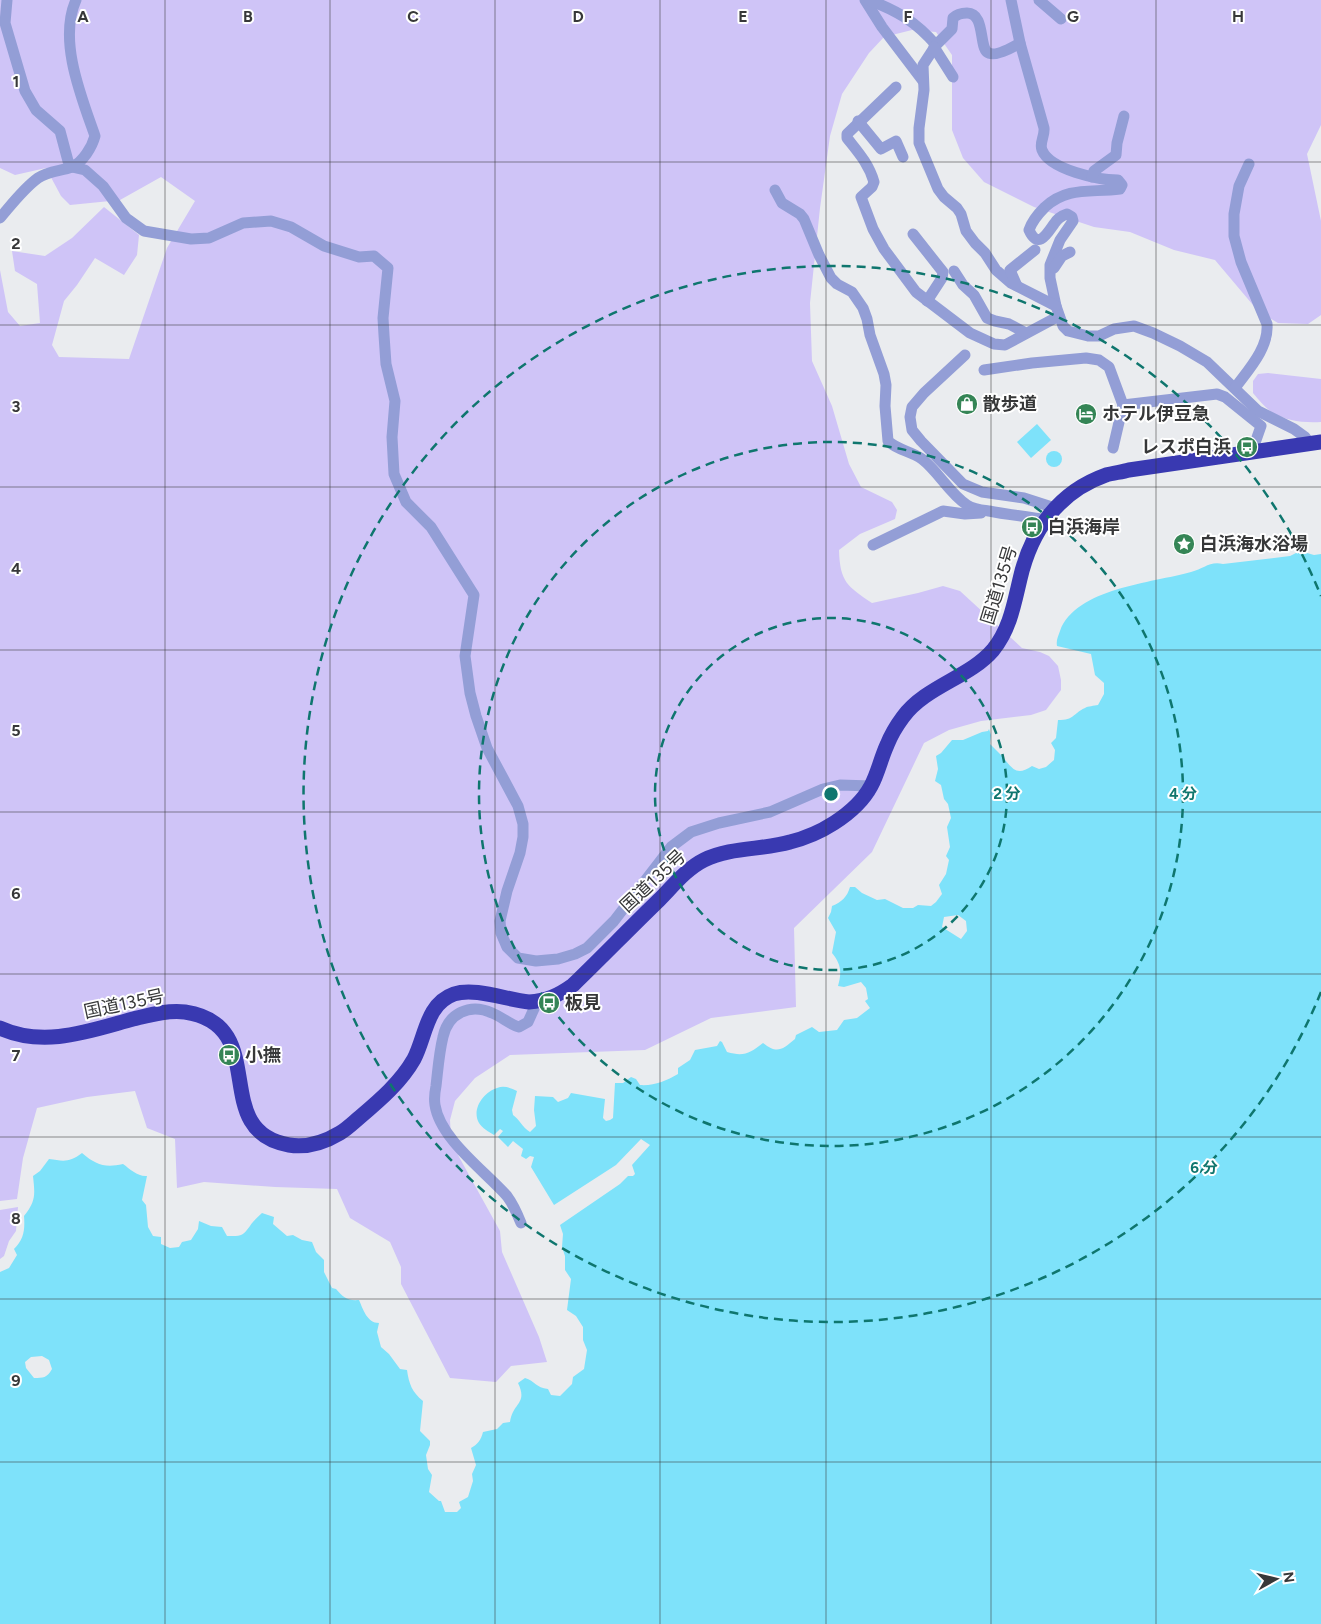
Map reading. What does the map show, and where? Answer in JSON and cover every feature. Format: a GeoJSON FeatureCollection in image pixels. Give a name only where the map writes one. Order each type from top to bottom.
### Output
{"type":"FeatureCollection","features":[{"type":"Feature","properties":{"kind":"highway","name":"国道135号"},"geometry":{"type":"LineString","coordinates":[[0,1028],[36,1038],[59,1037],[158,1013],[182,1012],[202,1016],[215,1023],[232,1044],[236,1057],[242,1099],[251,1121],[260,1132],[288,1145],[301,1146],[316,1144],[342,1133],[390,1091],[406,1072],[415,1057],[427,1022],[443,1000],[455,994],[474,992],[514,1000],[537,1002],[556,997],[573,986],[693,866],[720,854],[789,843],[815,834],[836,822],[851,810],[872,786],[887,745],[904,716],[924,698],[986,657],[1003,637],[1010,622],[1028,552],[1038,531],[1050,514],[1083,486],[1107,475],[1129,470],[1316,443]]}},
{"type":"Feature","properties":{"kind":"street"},"geometry":{"type":"LineString","coordinates":[[7,0],[5,23],[25,91],[36,110],[60,131],[68,161],[72,167],[85,170],[103,186],[126,218],[150,233],[191,239],[208,238],[243,224],[271,221],[291,227],[324,246],[359,257],[374,256],[388,268],[383,318],[386,364],[395,401],[392,436],[394,474],[406,502],[431,527],[474,595],[465,656],[470,693],[487,748],[518,806],[523,824],[520,853],[507,891],[500,921],[501,933],[507,947],[518,958],[536,961],[558,959],[587,948],[614,921],[671,847],[691,832],[719,823],[770,812],[823,789],[840,785],[872,786]]}},
{"type":"Feature","properties":{"kind":"street"},"geometry":{"type":"LineString","coordinates":[[0,218],[18,196],[40,177],[72,167],[79,162],[89,150],[94,136],[76,76],[69,33],[70,19],[76,0]]}},
{"type":"Feature","properties":{"kind":"street"},"geometry":{"type":"LineString","coordinates":[[865,0],[882,27],[923,80]]}},
{"type":"Feature","properties":{"kind":"street"},"geometry":{"type":"LineString","coordinates":[[870,0],[892,9],[912,21],[935,46],[953,77]]}},
{"type":"Feature","properties":{"kind":"street"},"geometry":{"type":"LineString","coordinates":[[1011,0],[1020,43],[1044,128],[1044,135],[1040,144],[1041,149],[1050,161],[1082,175],[1121,182],[1121,188],[1063,194],[1051,201],[1041,211],[1029,230],[1032,236],[1040,239],[1046,236],[1060,216],[1066,214],[1072,216],[1073,221],[1060,240],[1050,266],[1057,311],[1064,326],[1068,331],[1088,336],[1099,336],[1123,327],[1134,326],[1144,329],[1207,362],[1258,410],[1316,443]]}},
{"type":"Feature","properties":{"kind":"street"},"geometry":{"type":"LineString","coordinates":[[1039,0],[1061,19]]}},
{"type":"Feature","properties":{"kind":"street"},"geometry":{"type":"LineString","coordinates":[[1020,43],[1006,50],[989,54],[986,51],[975,16],[970,13],[957,14],[953,18],[952,28],[935,46],[923,65],[924,90],[919,143],[938,189],[957,208],[961,214],[966,231],[985,253],[1000,276],[1057,311]]}},
{"type":"Feature","properties":{"kind":"street"},"geometry":{"type":"LineString","coordinates":[[896,87],[858,121],[847,134],[847,138],[865,159],[874,182],[872,187],[861,197],[884,249],[916,292],[926,301],[970,333],[994,344],[1005,345],[1057,311]]}},
{"type":"Feature","properties":{"kind":"street"},"geometry":{"type":"LineString","coordinates":[[1092,177],[1094,171],[1116,155],[1124,116]]}},
{"type":"Feature","properties":{"kind":"street"},"geometry":{"type":"LineString","coordinates":[[858,121],[881,149],[896,141],[903,157]]}},
{"type":"Feature","properties":{"kind":"street"},"geometry":{"type":"LineString","coordinates":[[1235,388],[1254,362],[1268,333],[1268,324],[1240,262],[1234,236],[1234,214],[1238,186],[1248,164]]}},
{"type":"Feature","properties":{"kind":"street"},"geometry":{"type":"LineString","coordinates":[[775,190],[782,204],[800,214],[804,219],[831,278],[837,284],[852,292],[868,319],[871,340],[884,374],[886,385],[885,406],[888,441],[922,459],[931,467],[942,482],[970,507],[988,511],[1050,514]]}},
{"type":"Feature","properties":{"kind":"street"},"geometry":{"type":"LineString","coordinates":[[913,234],[943,272],[942,278],[926,301]]}},
{"type":"Feature","properties":{"kind":"street"},"geometry":{"type":"LineString","coordinates":[[1017,286],[1010,270],[1035,250]]}},
{"type":"Feature","properties":{"kind":"street"},"geometry":{"type":"LineString","coordinates":[[1050,275],[1062,256],[1070,252]]}},
{"type":"Feature","properties":{"kind":"street"},"geometry":{"type":"LineString","coordinates":[[954,271],[963,285],[974,295],[987,318],[1010,324],[1026,333]]}},
{"type":"Feature","properties":{"kind":"street"},"geometry":{"type":"LineString","coordinates":[[965,355],[924,392],[912,407],[910,417],[912,430],[920,441],[963,484],[982,492],[1024,498],[1050,514]]}},
{"type":"Feature","properties":{"kind":"street"},"geometry":{"type":"LineString","coordinates":[[984,370],[1032,363],[1092,358],[1099,360],[1109,367],[1123,405],[1113,448]]}},
{"type":"Feature","properties":{"kind":"street"},"geometry":{"type":"LineString","coordinates":[[1123,405],[1217,394],[1225,397],[1261,426],[1255,443],[1255,452]]}},
{"type":"Feature","properties":{"kind":"street"},"geometry":{"type":"LineString","coordinates":[[873,545],[942,511],[965,514],[988,511]]}},
{"type":"Feature","properties":{"kind":"street"},"geometry":{"type":"LineString","coordinates":[[521,1223],[507,1197],[472,1162],[448,1133],[434,1104],[442,1042],[445,1028],[450,1019],[457,1014],[471,1010],[484,1010],[494,1013],[519,1028],[528,1022],[537,1002]]}},
{"type":"Feature","properties":{"kind":"shaded area"},"geometry":{"type":"Polygon","coordinates":[[[0,0],[1321,0],[1321,125],[1307,154],[1321,221],[1321,315],[1308,324],[1278,323],[1258,311],[1215,260],[1174,250],[1130,232],[1094,227],[1034,207],[984,182],[963,158],[952,130],[952,55],[936,32],[912,30],[884,37],[869,53],[842,94],[830,136],[820,208],[810,303],[812,361],[832,406],[849,464],[861,487],[892,502],[897,510],[895,519],[860,534],[839,550],[843,576],[856,592],[872,603],[943,586],[960,591],[1022,648],[1049,656],[1058,666],[1061,690],[1046,710],[1031,715],[981,721],[949,730],[924,743],[872,852],[794,928],[796,1007],[711,1018],[645,1050],[510,1055],[475,1078],[455,1101],[450,1120],[451,1137],[458,1155],[500,1231],[502,1252],[539,1337],[547,1362],[511,1366],[496,1382],[450,1378],[401,1284],[401,1267],[390,1242],[350,1218],[337,1189],[204,1182],[177,1188],[175,1139],[147,1128],[135,1091],[87,1097],[37,1108],[23,1158],[17,1199],[0,1201],[0,270],[8,312],[20,326],[40,323],[37,284],[15,271],[12,251],[45,256],[72,238],[104,207],[139,235],[137,255],[124,275],[95,258],[64,301],[52,345],[59,357],[129,359],[167,248],[195,201],[161,177],[120,200],[70,205],[61,196],[46,168],[15,175],[0,168],[0,0]]]}},
{"type":"Feature","properties":{"kind":"shaded area"},"geometry":{"type":"Polygon","coordinates":[[[1268,373],[1321,379],[1321,422],[1301,422],[1288,419],[1270,411],[1253,393],[1253,381],[1258,374],[1268,373]]]}},
{"type":"Feature","properties":{"kind":"shaded area"},"geometry":{"type":"Polygon","coordinates":[[[18,1207],[16,1231],[9,1241],[4,1256],[0,1259],[0,1210],[18,1207]]]}},
{"type":"Feature","properties":{"kind":"water"},"geometry":{"type":"Polygon","coordinates":[[[1037,424],[1051,440],[1031,458],[1017,442],[1037,424]]]}},
{"type":"Feature","properties":{"kind":"water"},"geometry":{"type":"Polygon","coordinates":[[[1051,451],[1057,451],[1062,456],[1060,465],[1051,467],[1046,462],[1046,456],[1051,451]]]}},
{"type":"Feature","properties":{"kind":"water"},"geometry":{"type":"Polygon","coordinates":[[[1300,551],[1314,555],[1321,554],[1321,1624],[0,1624],[0,1272],[9,1268],[17,1255],[14,1249],[22,1238],[24,1216],[34,1198],[33,1176],[40,1171],[49,1159],[66,1160],[82,1153],[101,1164],[111,1166],[123,1164],[137,1174],[147,1176],[142,1200],[146,1205],[148,1227],[153,1236],[161,1237],[161,1244],[170,1248],[179,1247],[182,1242],[191,1240],[198,1229],[199,1221],[211,1226],[222,1227],[227,1236],[238,1236],[243,1234],[262,1213],[274,1217],[273,1224],[287,1236],[293,1235],[302,1240],[312,1242],[316,1252],[324,1260],[324,1272],[332,1288],[348,1299],[359,1300],[368,1318],[379,1323],[377,1332],[381,1347],[400,1369],[407,1370],[412,1387],[423,1401],[420,1431],[430,1441],[426,1455],[428,1469],[432,1475],[429,1492],[441,1501],[445,1512],[457,1512],[461,1508],[459,1502],[468,1497],[473,1481],[472,1474],[476,1465],[471,1448],[479,1442],[483,1432],[497,1429],[503,1423],[510,1422],[514,1410],[521,1399],[521,1390],[518,1383],[525,1378],[548,1389],[551,1395],[560,1396],[572,1384],[573,1377],[584,1369],[587,1350],[583,1340],[583,1327],[576,1316],[567,1310],[571,1279],[565,1270],[565,1256],[562,1247],[563,1234],[560,1225],[620,1184],[628,1176],[633,1176],[635,1174],[632,1165],[650,1145],[641,1139],[616,1165],[554,1205],[531,1167],[534,1157],[530,1156],[526,1159],[521,1156],[523,1149],[513,1141],[508,1147],[498,1137],[503,1131],[500,1129],[494,1135],[479,1123],[477,1112],[483,1097],[500,1087],[507,1087],[517,1091],[512,1110],[513,1115],[530,1132],[536,1126],[535,1096],[553,1097],[558,1102],[568,1098],[571,1093],[605,1099],[603,1118],[606,1121],[613,1118],[615,1083],[623,1083],[631,1077],[636,1079],[640,1085],[650,1085],[664,1081],[678,1074],[678,1068],[690,1060],[695,1050],[717,1046],[720,1041],[727,1052],[738,1054],[746,1053],[763,1043],[772,1049],[779,1049],[795,1039],[796,1035],[812,1027],[819,1032],[837,1030],[844,1020],[857,1018],[870,1008],[865,1001],[868,999],[866,988],[861,982],[844,987],[838,986],[840,968],[832,953],[836,932],[828,918],[832,906],[844,899],[850,887],[855,887],[862,893],[877,900],[885,899],[903,908],[913,908],[918,905],[931,906],[942,894],[939,885],[946,874],[949,860],[946,856],[950,847],[947,827],[951,818],[941,785],[935,781],[938,769],[936,756],[952,740],[963,740],[989,729],[991,735],[990,744],[1015,770],[1022,771],[1032,766],[1039,769],[1046,767],[1054,760],[1055,750],[1051,743],[1056,738],[1058,720],[1071,718],[1086,707],[1098,705],[1104,694],[1104,683],[1095,675],[1091,654],[1057,646],[1060,631],[1069,617],[1082,605],[1098,596],[1137,584],[1196,571],[1210,564],[1290,556],[1300,551]],[[958,915],[944,917],[942,927],[961,939],[967,931],[966,921],[958,915]],[[42,1356],[31,1357],[25,1362],[26,1368],[34,1378],[44,1377],[52,1369],[49,1360],[42,1356]]]}},
{"type":"Feature","properties":{"kind":"place","name":"散歩道"},"geometry":{"type":"Point","coordinates":[967,404]}},
{"type":"Feature","properties":{"kind":"place","name":"ホテル伊豆急"},"geometry":{"type":"Point","coordinates":[1086,414]}},
{"type":"Feature","properties":{"kind":"place","name":"レスポ白浜"},"geometry":{"type":"Point","coordinates":[1247,447]}},
{"type":"Feature","properties":{"kind":"place","name":"白浜海岸"},"geometry":{"type":"Point","coordinates":[1032,527]}},
{"type":"Feature","properties":{"kind":"place","name":"白浜海水浴場"},"geometry":{"type":"Point","coordinates":[1184,544]}},
{"type":"Feature","properties":{"kind":"place","name":"板見"},"geometry":{"type":"Point","coordinates":[549,1003]}},
{"type":"Feature","properties":{"kind":"place","name":"小撫"},"geometry":{"type":"Point","coordinates":[229,1055]}}]}
